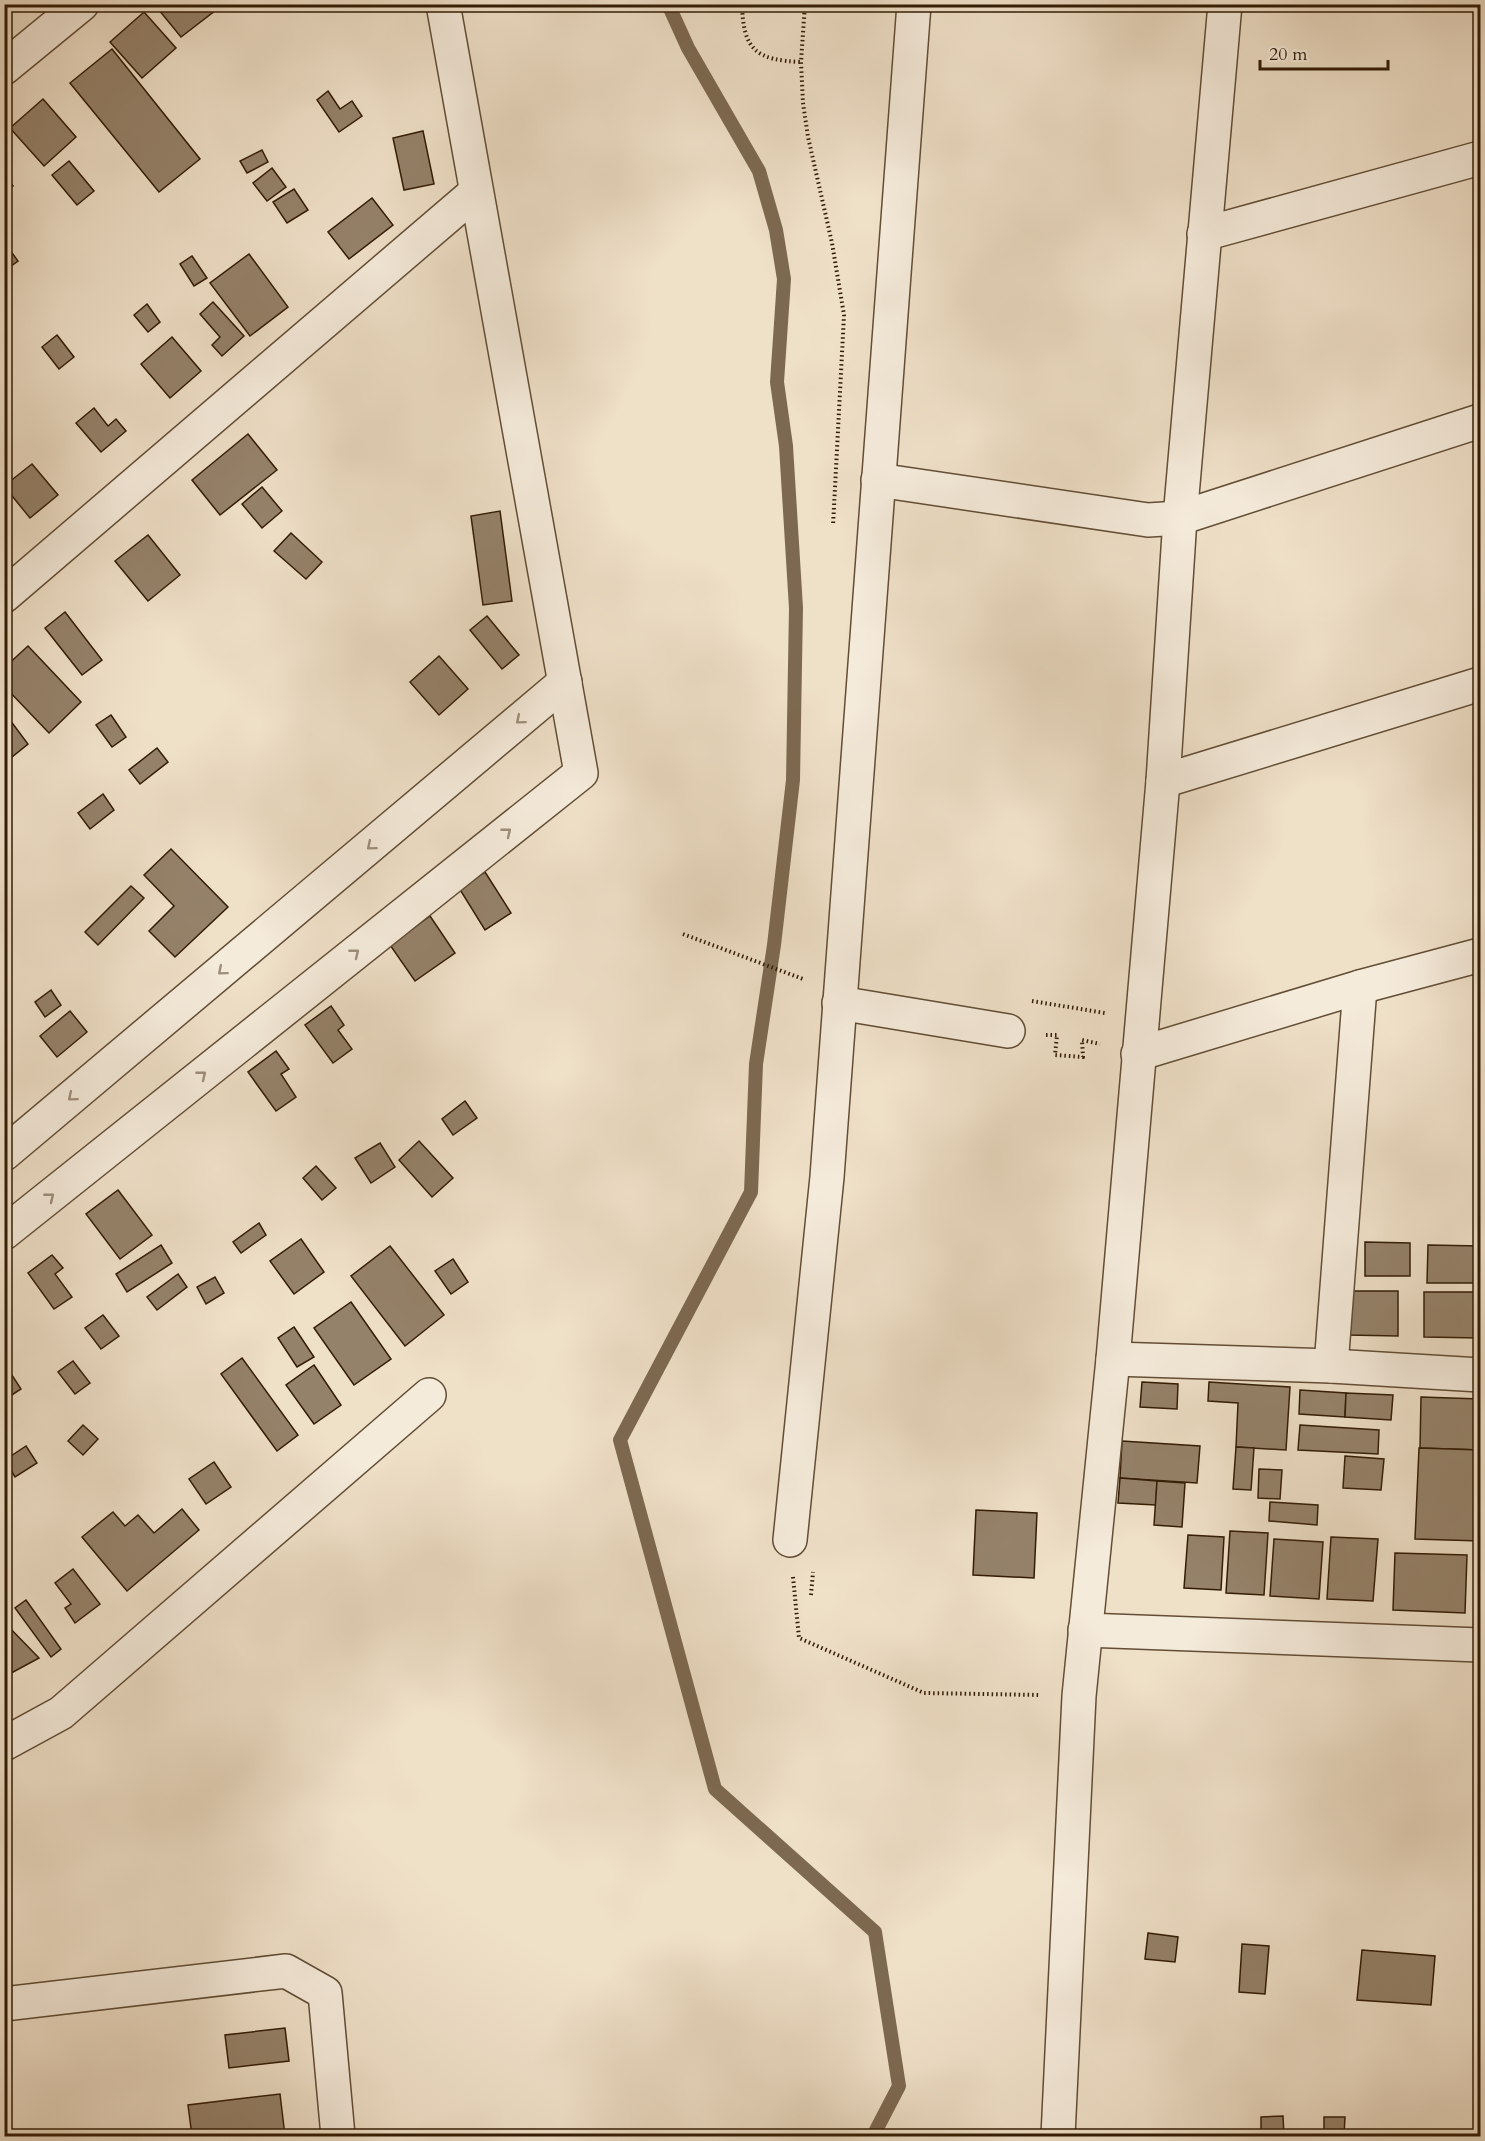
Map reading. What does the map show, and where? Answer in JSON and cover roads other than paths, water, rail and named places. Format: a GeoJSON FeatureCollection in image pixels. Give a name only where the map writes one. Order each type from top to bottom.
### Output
{"type":"FeatureCollection","features":[{"type":"Feature","properties":{"kind":"street"},"geometry":{"type":"LineString","coordinates":[[4,68],[82,4]]}},
{"type":"Feature","properties":{"kind":"street"},"geometry":{"type":"LineString","coordinates":[[4,1233],[581,773],[443,4]]}},
{"type":"Feature","properties":{"kind":"street"},"geometry":{"type":"LineString","coordinates":[[790,1540],[827,1177],[914,4]]}},
{"type":"Feature","properties":{"kind":"street"},"geometry":{"type":"LineString","coordinates":[[1058,2136],[1079,1696],[1113,1359],[1124,1050],[1163,781],[1180,518],[1225,4]]}},
{"type":"Feature","properties":{"kind":"street"},"geometry":{"type":"LineString","coordinates":[[1204,234],[1480,158]]}},
{"type":"Feature","properties":{"kind":"street"},"geometry":{"type":"LineString","coordinates":[[4,596],[477,192]]}},
{"type":"Feature","properties":{"kind":"street"},"geometry":{"type":"LineString","coordinates":[[878,480],[1148,520],[1180,518],[1480,421]]}},
{"type":"Feature","properties":{"kind":"street"},"geometry":{"type":"LineString","coordinates":[[4,1154],[565,682]]}},
{"type":"Feature","properties":{"kind":"street"},"geometry":{"type":"LineString","coordinates":[[1163,781],[1480,684]]}},
{"type":"Feature","properties":{"kind":"street"},"geometry":{"type":"LineString","coordinates":[[1124,1050],[1480,955]]}},
{"type":"Feature","properties":{"kind":"street"},"geometry":{"type":"LineString","coordinates":[[1331,1366],[1360,987]]}},
{"type":"Feature","properties":{"kind":"street"},"geometry":{"type":"LineString","coordinates":[[839,1003],[1024,1033]]}},
{"type":"Feature","properties":{"kind":"street"},"geometry":{"type":"LineString","coordinates":[[1113,1359],[1331,1366],[1480,1375]]}},
{"type":"Feature","properties":{"kind":"street"},"geometry":{"type":"LineString","coordinates":[[4,1744],[61,1713],[429,1395]]}},
{"type":"Feature","properties":{"kind":"street"},"geometry":{"type":"LineString","coordinates":[[1085,1630],[1480,1644]]}},
{"type":"Feature","properties":{"kind":"street"},"geometry":{"type":"LineString","coordinates":[[4,2004],[286,1971],[325,1993],[338,2136]]}},
{"type":"Feature","properties":{"kind":"waterway"},"geometry":{"type":"LineString","coordinates":[[668,4],[688,48],[759,171],[776,230],[784,279],[777,382],[786,446],[796,608],[793,780],[774,945],[756,1064],[751,1192],[620,1440],[715,1789],[875,1932],[899,2086],[873,2136]]}}]}
